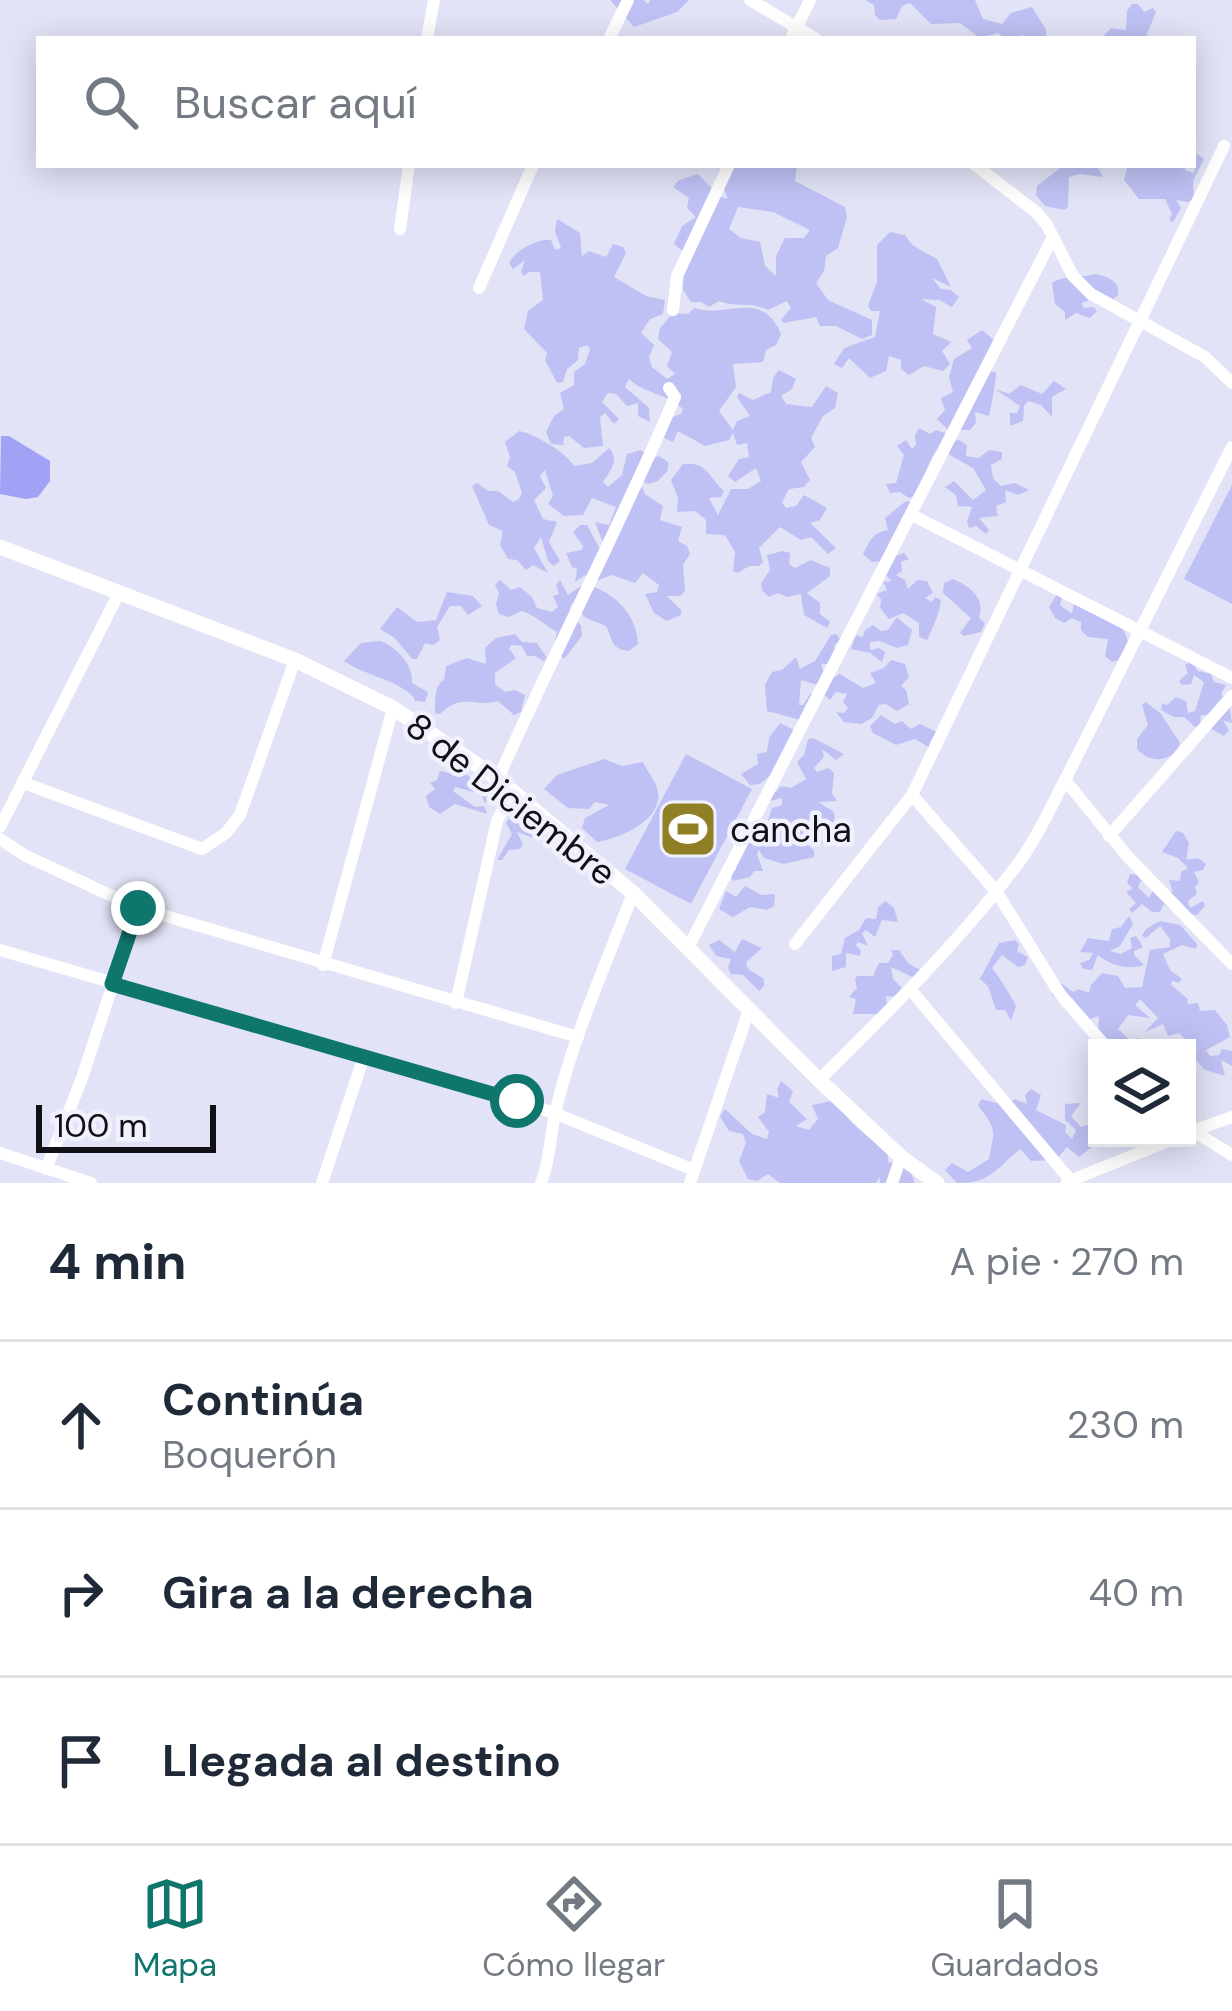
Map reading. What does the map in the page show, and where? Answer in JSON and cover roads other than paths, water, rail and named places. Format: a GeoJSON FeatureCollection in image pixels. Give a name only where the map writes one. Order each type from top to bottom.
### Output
{"type":"FeatureCollection","features":[{"type":"Feature","properties":{"kind":"street"},"geometry":{"type":"LineString","coordinates":[[428,36],[434,0]]}},
{"type":"Feature","properties":{"kind":"street"},"geometry":{"type":"LineString","coordinates":[[610,36],[628,0]]}},
{"type":"Feature","properties":{"kind":"street"},"geometry":{"type":"LineString","coordinates":[[750,0],[812,36]]}},
{"type":"Feature","properties":{"kind":"street"},"geometry":{"type":"LineString","coordinates":[[792,36],[810,0]]}},
{"type":"Feature","properties":{"kind":"street"},"geometry":{"type":"LineString","coordinates":[[795,944],[912,795],[1224,146]]}},
{"type":"Feature","properties":{"kind":"street"},"geometry":{"type":"LineString","coordinates":[[400,229],[409,168]]}},
{"type":"Feature","properties":{"kind":"street"},"geometry":{"type":"LineString","coordinates":[[479,288],[532,168]]}},
{"type":"Feature","properties":{"kind":"street"},"geometry":{"type":"LineString","coordinates":[[673,310],[677,275],[728,168]]}},
{"type":"Feature","properties":{"kind":"street"},"geometry":{"type":"LineString","coordinates":[[980,168],[1036,212],[1073,276],[1091,294],[1204,357],[1232,383]]}},
{"type":"Feature","properties":{"kind":"street"},"geometry":{"type":"LineString","coordinates":[[688,949],[1054,237]]}},
{"type":"Feature","properties":{"kind":"street"},"geometry":{"type":"LineString","coordinates":[[498,779],[638,482],[675,397],[669,388]]}},
{"type":"Feature","properties":{"kind":"street"},"geometry":{"type":"LineString","coordinates":[[819,1080],[910,989],[1023,856],[1142,633],[1232,447]]}},
{"type":"Feature","properties":{"kind":"street"},"geometry":{"type":"LineString","coordinates":[[913,515],[1232,678]]}},
{"type":"Feature","properties":{"kind":"street","name":"8 de Diciembre"},"geometry":{"type":"LineString","coordinates":[[0,547],[296,660],[393,708],[498,779],[633,893],[819,1080],[901,1157],[937,1183]]}},
{"type":"Feature","properties":{"kind":"street"},"geometry":{"type":"LineString","coordinates":[[0,827],[120,591]]}},
{"type":"Feature","properties":{"kind":"street"},"geometry":{"type":"LineString","coordinates":[[24,783],[202,849],[226,833],[240,815],[296,660]]}},
{"type":"Feature","properties":{"kind":"street"},"geometry":{"type":"LineString","coordinates":[[1109,836],[1232,696]]}},
{"type":"Feature","properties":{"kind":"street"},"geometry":{"type":"LineString","coordinates":[[323,965],[393,708]]}},
{"type":"Feature","properties":{"kind":"street"},"geometry":{"type":"LineString","coordinates":[[1066,780],[1109,836],[1232,964]]}},
{"type":"Feature","properties":{"kind":"street"},"geometry":{"type":"LineString","coordinates":[[456,1003],[497,821],[512,793]]}},
{"type":"Feature","properties":{"kind":"street"},"geometry":{"type":"LineString","coordinates":[[912,795],[996,891],[1060,994],[1099,1039]]}},
{"type":"Feature","properties":{"kind":"street"},"geometry":{"type":"LineString","coordinates":[[0,839],[138,908],[578,1037]]}},
{"type":"Feature","properties":{"kind":"street"},"geometry":{"type":"LineString","coordinates":[[541,1183],[553,1141],[554,1114],[578,1037],[633,893]]}},
{"type":"Feature","properties":{"kind":"street"},"geometry":{"type":"LineString","coordinates":[[46,1168],[138,908]]}},
{"type":"Feature","properties":{"kind":"street"},"geometry":{"type":"LineString","coordinates":[[0,950],[554,1114],[692,1176],[749,1010]]}},
{"type":"Feature","properties":{"kind":"street"},"geometry":{"type":"LineString","coordinates":[[910,989],[1068,1182],[1154,1147]]}},
{"type":"Feature","properties":{"kind":"street"},"geometry":{"type":"LineString","coordinates":[[322,1183],[364,1056]]}},
{"type":"Feature","properties":{"kind":"street"},"geometry":{"type":"LineString","coordinates":[[1196,1129],[1232,1117]]}},
{"type":"Feature","properties":{"kind":"street"},"geometry":{"type":"LineString","coordinates":[[1196,1134],[1232,1155]]}},
{"type":"Feature","properties":{"kind":"street"},"geometry":{"type":"LineString","coordinates":[[0,1153],[91,1183]]}},
{"type":"Feature","properties":{"kind":"street"},"geometry":{"type":"LineString","coordinates":[[892,1183],[901,1157]]}},
{"type":"Feature","properties":{"kind":"water"},"geometry":{"type":"Polygon","coordinates":[[[1,436],[9,436],[50,461],[50,481],[38,497],[0,494],[1,436]]]}},
{"type":"Feature","properties":{"kind":"place","name":"cancha"},"geometry":{"type":"Point","coordinates":[688,829]}}]}
